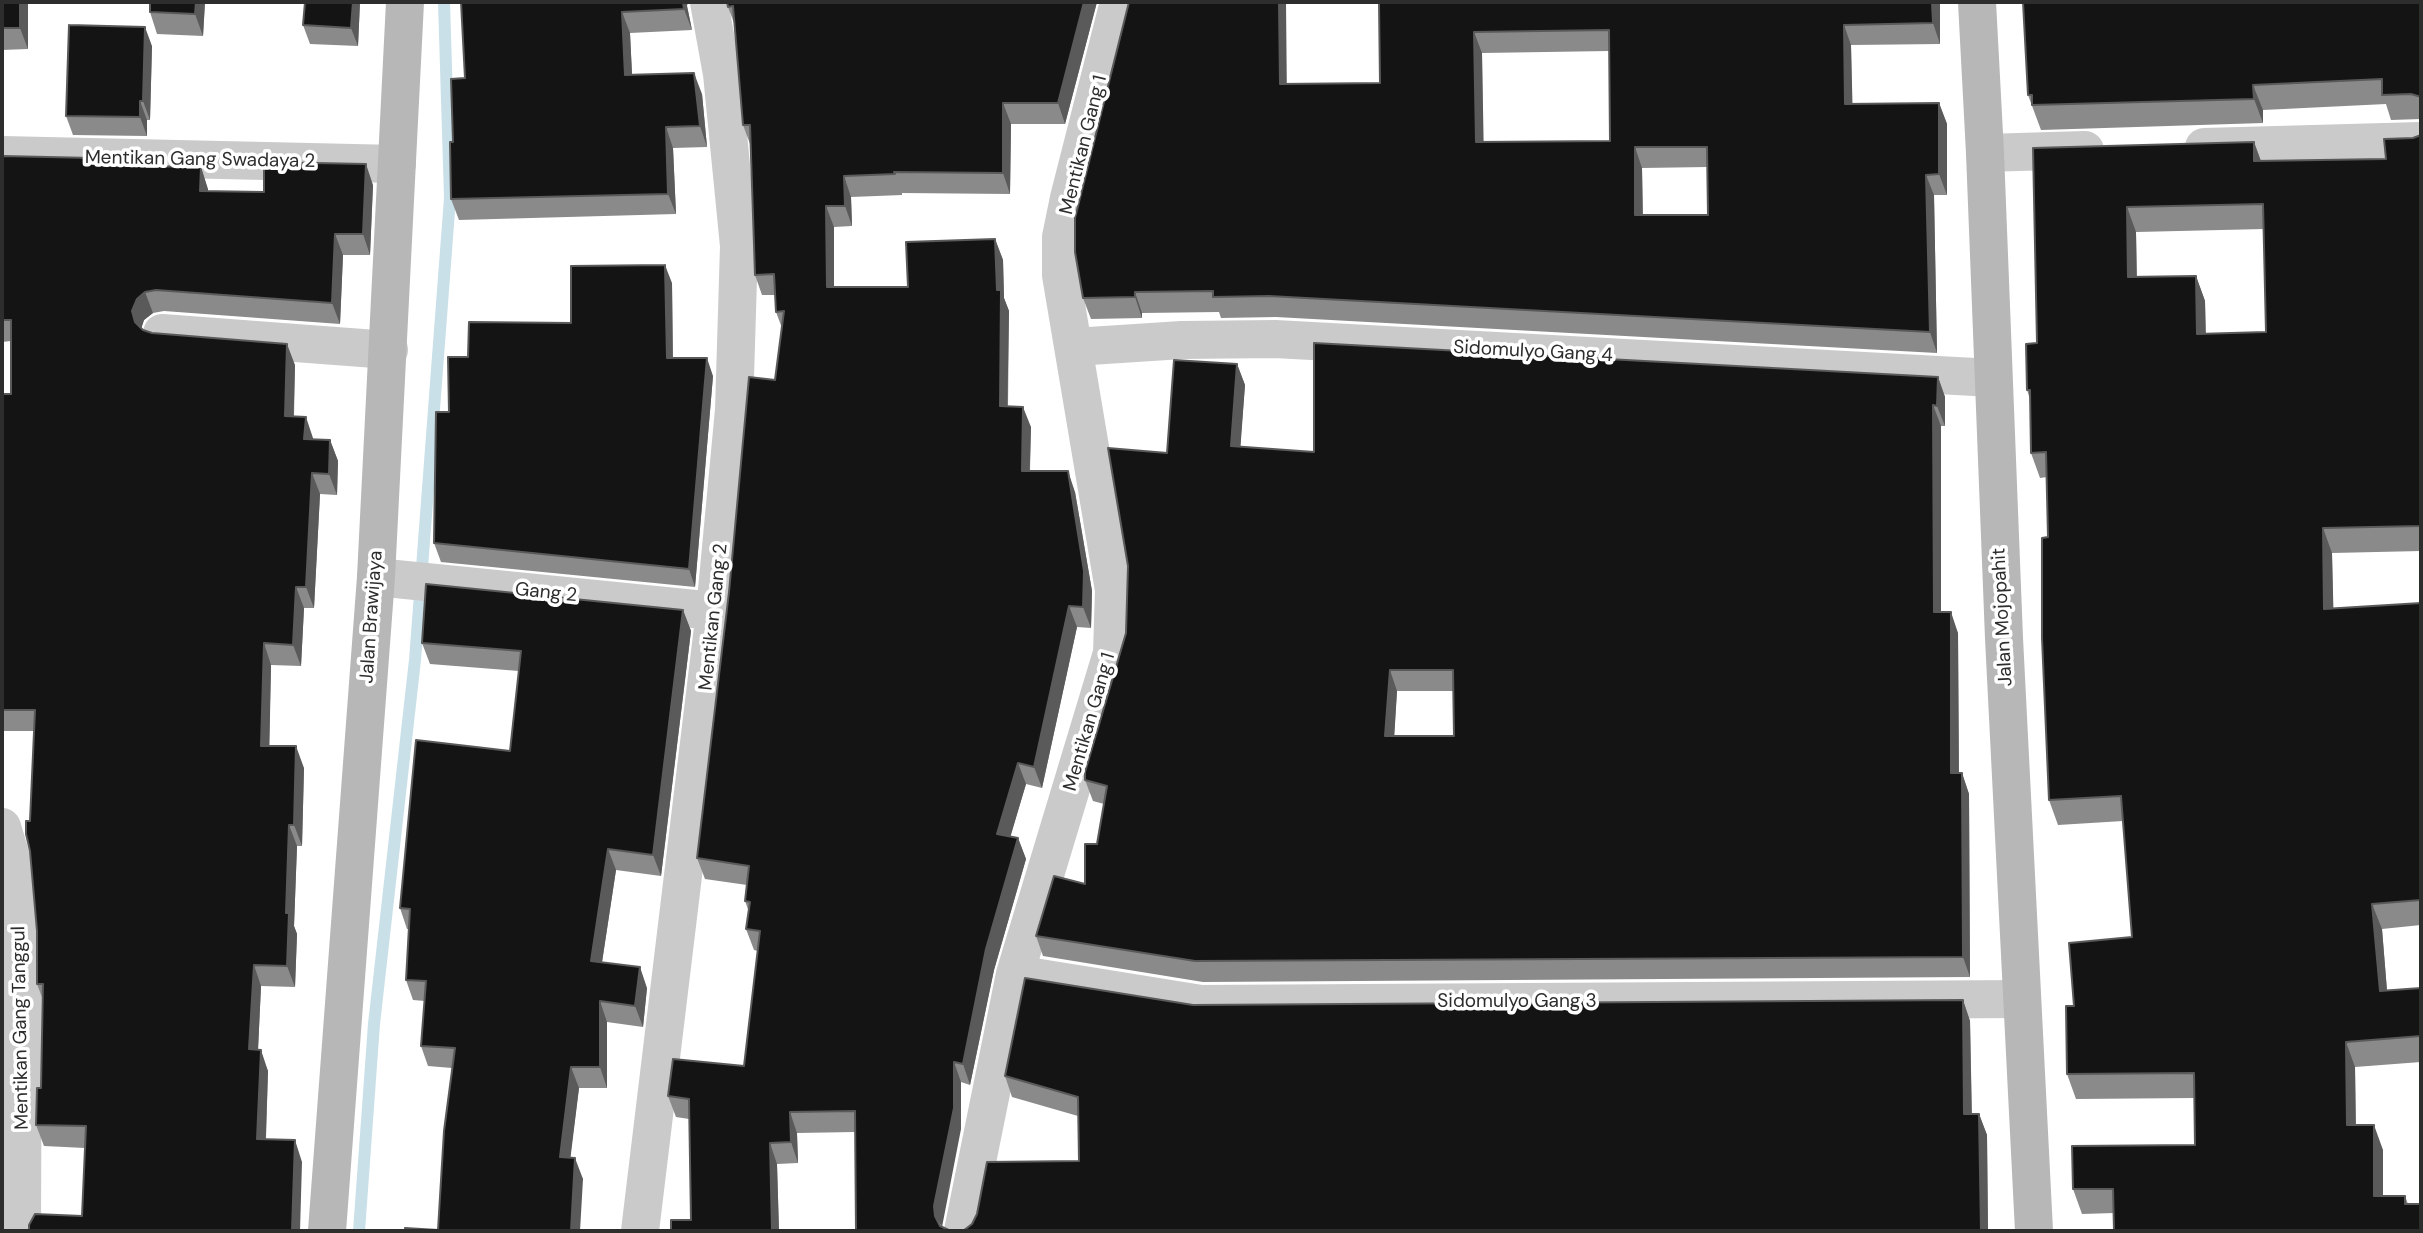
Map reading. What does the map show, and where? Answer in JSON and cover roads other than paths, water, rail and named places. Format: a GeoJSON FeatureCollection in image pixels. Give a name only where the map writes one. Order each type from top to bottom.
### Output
{"type":"FeatureCollection","features":[{"type":"Feature","properties":{"kind":"main road","name":"Jalan Brawijaya"},"geometry":{"type":"LineString","coordinates":[[327,1231],[392,578],[388,350],[405,2]]}},
{"type":"Feature","properties":{"kind":"main road","name":"Jalan Mojopahit"},"geometry":{"type":"LineString","coordinates":[[1977,2],[2034,1231]]}},
{"type":"Feature","properties":{"kind":"street","name":"Mentikan Gang 2"},"geometry":{"type":"LineString","coordinates":[[640,1231],[715,611],[734,410],[739,246],[722,74],[709,2]]}},
{"type":"Feature","properties":{"kind":"street","name":"Mentikan Gang 1"},"geometry":{"type":"LineString","coordinates":[[962,1231],[1015,974],[1112,653],[1114,590],[1061,275],[1061,237],[1119,2]]}},
{"type":"Feature","properties":{"kind":"street"},"geometry":{"type":"LineString","coordinates":[[2175,148],[2421,141]]}},
{"type":"Feature","properties":{"kind":"street"},"geometry":{"type":"LineString","coordinates":[[1985,153],[2120,149]]}},
{"type":"Feature","properties":{"kind":"street","name":"Mentikan Gang Swadaya 2"},"geometry":{"type":"LineString","coordinates":[[2,155],[397,164]]}},
{"type":"Feature","properties":{"kind":"street"},"geometry":{"type":"LineString","coordinates":[[162,333],[388,350]]}},
{"type":"Feature","properties":{"kind":"street","name":"Sidomulyo Gang 4"},"geometry":{"type":"LineString","coordinates":[[1074,348],[1182,340],[1275,339],[1993,378]]}},
{"type":"Feature","properties":{"kind":"street","name":"Gang 2"},"geometry":{"type":"LineString","coordinates":[[392,578],[715,611]]}},
{"type":"Feature","properties":{"kind":"street","name":"Mentikan Gang Tanggul"},"geometry":{"type":"LineString","coordinates":[[2,827],[16,874],[23,954],[22,1231]]}},
{"type":"Feature","properties":{"kind":"street","name":"Sidomulyo Gang 3"},"geometry":{"type":"LineString","coordinates":[[1015,974],[1201,1004],[2022,999]]}},
{"type":"Feature","properties":{"kind":"waterway"},"geometry":{"type":"LineString","coordinates":[[359,1231],[374,1024],[415,660],[450,198],[444,2]]}}]}
